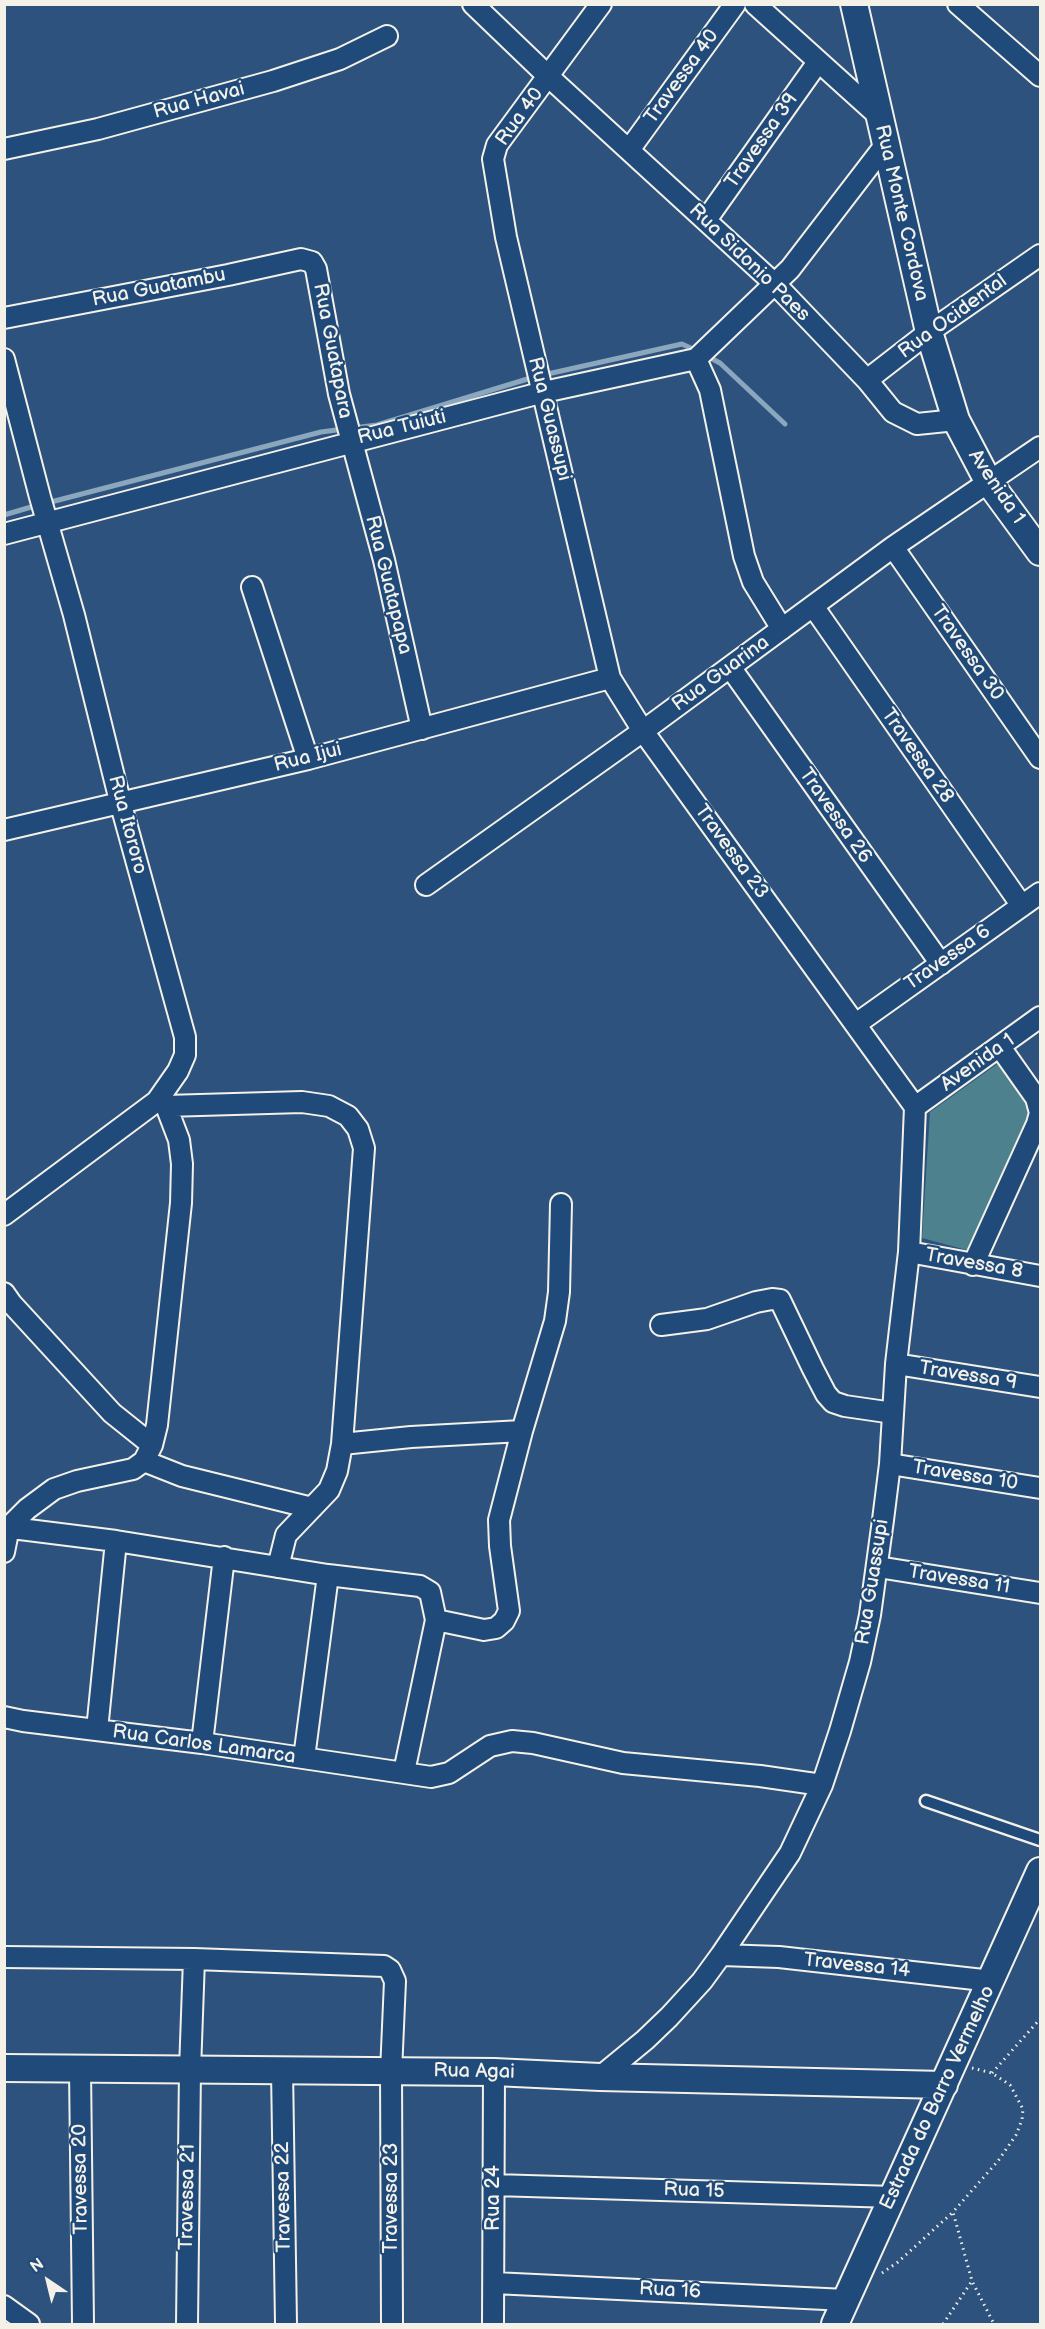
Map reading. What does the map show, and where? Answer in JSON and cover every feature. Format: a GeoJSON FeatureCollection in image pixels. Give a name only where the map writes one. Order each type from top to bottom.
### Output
{"type":"FeatureCollection","features":[{"type":"Feature","properties":{"kind":"street","name":"Rua Sidonio Paes"},"geometry":{"type":"LineString","coordinates":[[473,4],[549,77],[776,285],[867,380],[892,412],[917,424],[956,420]]}},
{"type":"Feature","properties":{"kind":"street"},"geometry":{"type":"LineString","coordinates":[[549,77],[601,4]]}},
{"type":"Feature","properties":{"kind":"street","name":"Travessa 40"},"geometry":{"type":"LineString","coordinates":[[629,150],[735,4]]}},
{"type":"Feature","properties":{"kind":"street"},"geometry":{"type":"LineString","coordinates":[[755,4],[879,116]]}},
{"type":"Feature","properties":{"kind":"street","name":"Rua Monte Cordova"},"geometry":{"type":"LineString","coordinates":[[854,4],[928,332],[956,420]]}},
{"type":"Feature","properties":{"kind":"street"},"geometry":{"type":"LineString","coordinates":[[958,4],[1041,76]]}},
{"type":"Feature","properties":{"kind":"street","name":"Rua Havai"},"geometry":{"type":"LineString","coordinates":[[4,149],[98,129],[273,81],[340,58],[387,36]]}},
{"type":"Feature","properties":{"kind":"street","name":"Travessa 39"},"geometry":{"type":"LineString","coordinates":[[706,220],[818,62]]}},
{"type":"Feature","properties":{"kind":"street","name":"Rua 40"},"geometry":{"type":"LineString","coordinates":[[492,159],[497,145],[549,77]]}},
{"type":"Feature","properties":{"kind":"street"},"geometry":{"type":"LineString","coordinates":[[702,354],[776,285],[886,144]]}},
{"type":"Feature","properties":{"kind":"street","name":"Rua Guassupi"},"geometry":{"type":"LineString","coordinates":[[492,159],[506,237],[610,678]]}},
{"type":"Feature","properties":{"kind":"street","name":"Rua Ocidental"},"geometry":{"type":"LineString","coordinates":[[867,380],[928,332],[1041,255]]}},
{"type":"Feature","properties":{"kind":"street","name":"Rua Guatambu"},"geometry":{"type":"LineString","coordinates":[[4,318],[301,259],[312,262]]}},
{"type":"Feature","properties":{"kind":"street","name":"Rua Guatapara"},"geometry":{"type":"LineString","coordinates":[[312,262],[316,269],[348,431]]}},
{"type":"Feature","properties":{"kind":"street","name":"Rua Tuiuti"},"geometry":{"type":"LineString","coordinates":[[4,534],[44,511],[348,431],[542,385],[702,354]]}},
{"type":"Feature","properties":{"kind":"street","name":"Rua Guarina"},"geometry":{"type":"LineString","coordinates":[[426,885],[782,629],[753,582],[744,556],[702,354]]}},
{"type":"Feature","properties":{"kind":"street","name":"Rua Itororo"},"geometry":{"type":"LineString","coordinates":[[4,359],[74,615],[121,805],[185,1037],[185,1055],[162,1104],[4,1215]]}},
{"type":"Feature","properties":{"kind":"street","name":"Avenida 1"},"geometry":{"type":"LineString","coordinates":[[956,420],[988,481],[1041,552]]}},
{"type":"Feature","properties":{"kind":"street","name":"Rua Guatapapa"},"geometry":{"type":"LineString","coordinates":[[348,431],[384,560],[422,729]]}},
{"type":"Feature","properties":{"kind":"street"},"geometry":{"type":"LineString","coordinates":[[782,629],[988,481],[1041,447]]}},
{"type":"Feature","properties":{"kind":"street","name":"Travessa 30"},"geometry":{"type":"LineString","coordinates":[[893,548],[1041,758]]}},
{"type":"Feature","properties":{"kind":"street"},"geometry":{"type":"LineString","coordinates":[[252,586],[308,759]]}},
{"type":"Feature","properties":{"kind":"street","name":"Travessa 28"},"geometry":{"type":"LineString","coordinates":[[813,606],[1022,906]]}},
{"type":"Feature","properties":{"kind":"street","name":"Travessa 26"},"geometry":{"type":"LineString","coordinates":[[730,667],[941,964]]}},
{"type":"Feature","properties":{"kind":"street","name":"Rua Ijui"},"geometry":{"type":"LineString","coordinates":[[4,830],[121,805],[308,759],[610,678]]}},
{"type":"Feature","properties":{"kind":"street","name":"Travessa 23"},"geometry":{"type":"LineString","coordinates":[[610,678],[643,731],[856,1024]]}},
{"type":"Feature","properties":{"kind":"street","name":"Travessa 6"},"geometry":{"type":"LineString","coordinates":[[856,1024],[1041,893]]}},
{"type":"Feature","properties":{"kind":"street","name":"Avenida 1"},"geometry":{"type":"LineString","coordinates":[[915,1107],[1041,1017]]}},
{"type":"Feature","properties":{"kind":"street"},"geometry":{"type":"LineString","coordinates":[[856,1024],[915,1107]]}},
{"type":"Feature","properties":{"kind":"street"},"geometry":{"type":"LineString","coordinates":[[973,1265],[1040,1113],[1036,1098],[1000,1047]]}},
{"type":"Feature","properties":{"kind":"street"},"geometry":{"type":"LineString","coordinates":[[4,1552],[7,1527],[54,1490],[77,1481],[133,1469],[148,1453],[157,1425],[181,1203],[182,1164],[179,1140],[162,1104],[302,1102],[329,1106],[348,1116],[358,1129],[364,1148],[342,1443],[337,1471],[329,1490],[286,1535],[278,1567]]}},
{"type":"Feature","properties":{"kind":"street","name":"Rua Guassupi"},"geometry":{"type":"LineString","coordinates":[[600,2077],[669,2017],[702,1981],[721,1955],[790,1853],[822,1785],[840,1731],[860,1662],[878,1567],[890,1464],[896,1364],[909,1252],[915,1107]]}},
{"type":"Feature","properties":{"kind":"street"},"geometry":{"type":"LineString","coordinates":[[436,1620],[484,1630],[496,1628],[504,1621],[509,1611],[500,1546],[499,1520],[522,1431],[555,1321],[559,1292],[561,1204]]}},
{"type":"Feature","properties":{"kind":"street","name":"Travessa 8"},"geometry":{"type":"LineString","coordinates":[[909,1252],[1041,1276]]}},
{"type":"Feature","properties":{"kind":"street"},"geometry":{"type":"LineString","coordinates":[[4,1293],[148,1453],[182,1476],[312,1508]]}},
{"type":"Feature","properties":{"kind":"street"},"geometry":{"type":"LineString","coordinates":[[661,1324],[706,1319],[756,1302],[780,1300],[813,1369],[826,1394],[833,1402],[893,1413]]}},
{"type":"Feature","properties":{"kind":"street","name":"Travessa 9"},"geometry":{"type":"LineString","coordinates":[[896,1364],[1041,1387]]}},
{"type":"Feature","properties":{"kind":"street"},"geometry":{"type":"LineString","coordinates":[[342,1443],[522,1431]]}},
{"type":"Feature","properties":{"kind":"street","name":"Travessa 10"},"geometry":{"type":"LineString","coordinates":[[890,1464],[1041,1488]]}},
{"type":"Feature","properties":{"kind":"street"},"geometry":{"type":"LineString","coordinates":[[7,1527],[116,1540],[328,1575],[420,1586],[430,1592],[436,1620],[404,1772]]}},
{"type":"Feature","properties":{"kind":"street"},"geometry":{"type":"LineString","coordinates":[[97,1730],[116,1540]]}},
{"type":"Feature","properties":{"kind":"street"},"geometry":{"type":"LineString","coordinates":[[202,1743],[224,1557]]}},
{"type":"Feature","properties":{"kind":"street","name":"Travessa 11"},"geometry":{"type":"LineString","coordinates":[[878,1567],[1041,1593]]}},
{"type":"Feature","properties":{"kind":"street"},"geometry":{"type":"LineString","coordinates":[[304,1758],[328,1575]]}},
{"type":"Feature","properties":{"kind":"street","name":"Rua Carlos Lamarca"},"geometry":{"type":"LineString","coordinates":[[4,1717],[202,1743],[431,1777],[449,1773],[490,1746],[512,1741],[533,1743],[623,1763],[760,1776],[822,1785]]}},
{"type":"Feature","properties":{"kind":"street","name":"Estrada do Barro Vermelho"},"geometry":{"type":"LineString","coordinates":[[835,2325],[1041,1871]]}},
{"type":"Feature","properties":{"kind":"street","name":"Travessa 14"},"geometry":{"type":"LineString","coordinates":[[721,1955],[779,1957],[992,1981]]}},
{"type":"Feature","properties":{"kind":"street"},"geometry":{"type":"LineString","coordinates":[[4,1957],[194,1959]]}},
{"type":"Feature","properties":{"kind":"street","name":"Travessa 23"},"geometry":{"type":"LineString","coordinates":[[194,1959],[384,1966],[390,1970],[395,1981],[391,2072],[392,2325]]}},
{"type":"Feature","properties":{"kind":"street","name":"Travessa 21"},"geometry":{"type":"LineString","coordinates":[[187,2325],[190,2070],[194,1959]]}},
{"type":"Feature","properties":{"kind":"street","name":"Rua Agai"},"geometry":{"type":"LineString","coordinates":[[4,2068],[494,2072],[600,2077],[949,2074]]}},
{"type":"Feature","properties":{"kind":"street","name":"Travessa 20"},"geometry":{"type":"LineString","coordinates":[[80,2069],[83,2325]]}},
{"type":"Feature","properties":{"kind":"street","name":"Travessa 22"},"geometry":{"type":"LineString","coordinates":[[282,2070],[286,2325]]}},
{"type":"Feature","properties":{"kind":"street","name":"Rua 24"},"geometry":{"type":"LineString","coordinates":[[493,2325],[494,2072]]}},
{"type":"Feature","properties":{"kind":"street","name":"Rua 15"},"geometry":{"type":"LineString","coordinates":[[494,2184],[894,2197]]}},
{"type":"Feature","properties":{"kind":"street","name":"Rua 16"},"geometry":{"type":"LineString","coordinates":[[494,2283],[846,2300]]}},
{"type":"Feature","properties":{"kind":"street"},"geometry":{"type":"LineString","coordinates":[[4,2306],[29,2325]]}},
{"type":"Feature","properties":{"kind":"lane"},"geometry":{"type":"LineString","coordinates":[[926,1801],[1041,1840]]}},
{"type":"Feature","properties":{"kind":"path"},"geometry":{"type":"LineString","coordinates":[[992,2073],[1041,2019]]}},
{"type":"Feature","properties":{"kind":"path"},"geometry":{"type":"LineString","coordinates":[[880,2275],[898,2262],[953,2212],[998,2161],[1016,2135],[1022,2120],[1023,2109],[1017,2095],[1010,2085],[992,2073],[949,2074]]}},
{"type":"Feature","properties":{"kind":"path"},"geometry":{"type":"LineString","coordinates":[[953,2212],[972,2281],[994,2325]]}},
{"type":"Feature","properties":{"kind":"path"},"geometry":{"type":"LineString","coordinates":[[943,2325],[972,2281]]}},
{"type":"Feature","properties":{"kind":"green space"},"geometry":{"type":"Polygon","coordinates":[[[1000,1062],[1032,1113],[967,1250],[922,1238],[930,1112],[1000,1062]]]}},
{"type":"Feature","properties":{"kind":"waterway"},"geometry":{"type":"LineString","coordinates":[[543,375],[682,344],[697,351]]}},
{"type":"Feature","properties":{"kind":"waterway"},"geometry":{"type":"LineString","coordinates":[[705,355],[720,363],[785,424]]}},
{"type":"Feature","properties":{"kind":"waterway"},"geometry":{"type":"LineString","coordinates":[[353,428],[377,425],[534,377]]}},
{"type":"Feature","properties":{"kind":"waterway"},"geometry":{"type":"LineString","coordinates":[[47,503],[321,432],[344,429]]}},
{"type":"Feature","properties":{"kind":"waterway"},"geometry":{"type":"LineString","coordinates":[[4,515],[38,505]]}}]}
